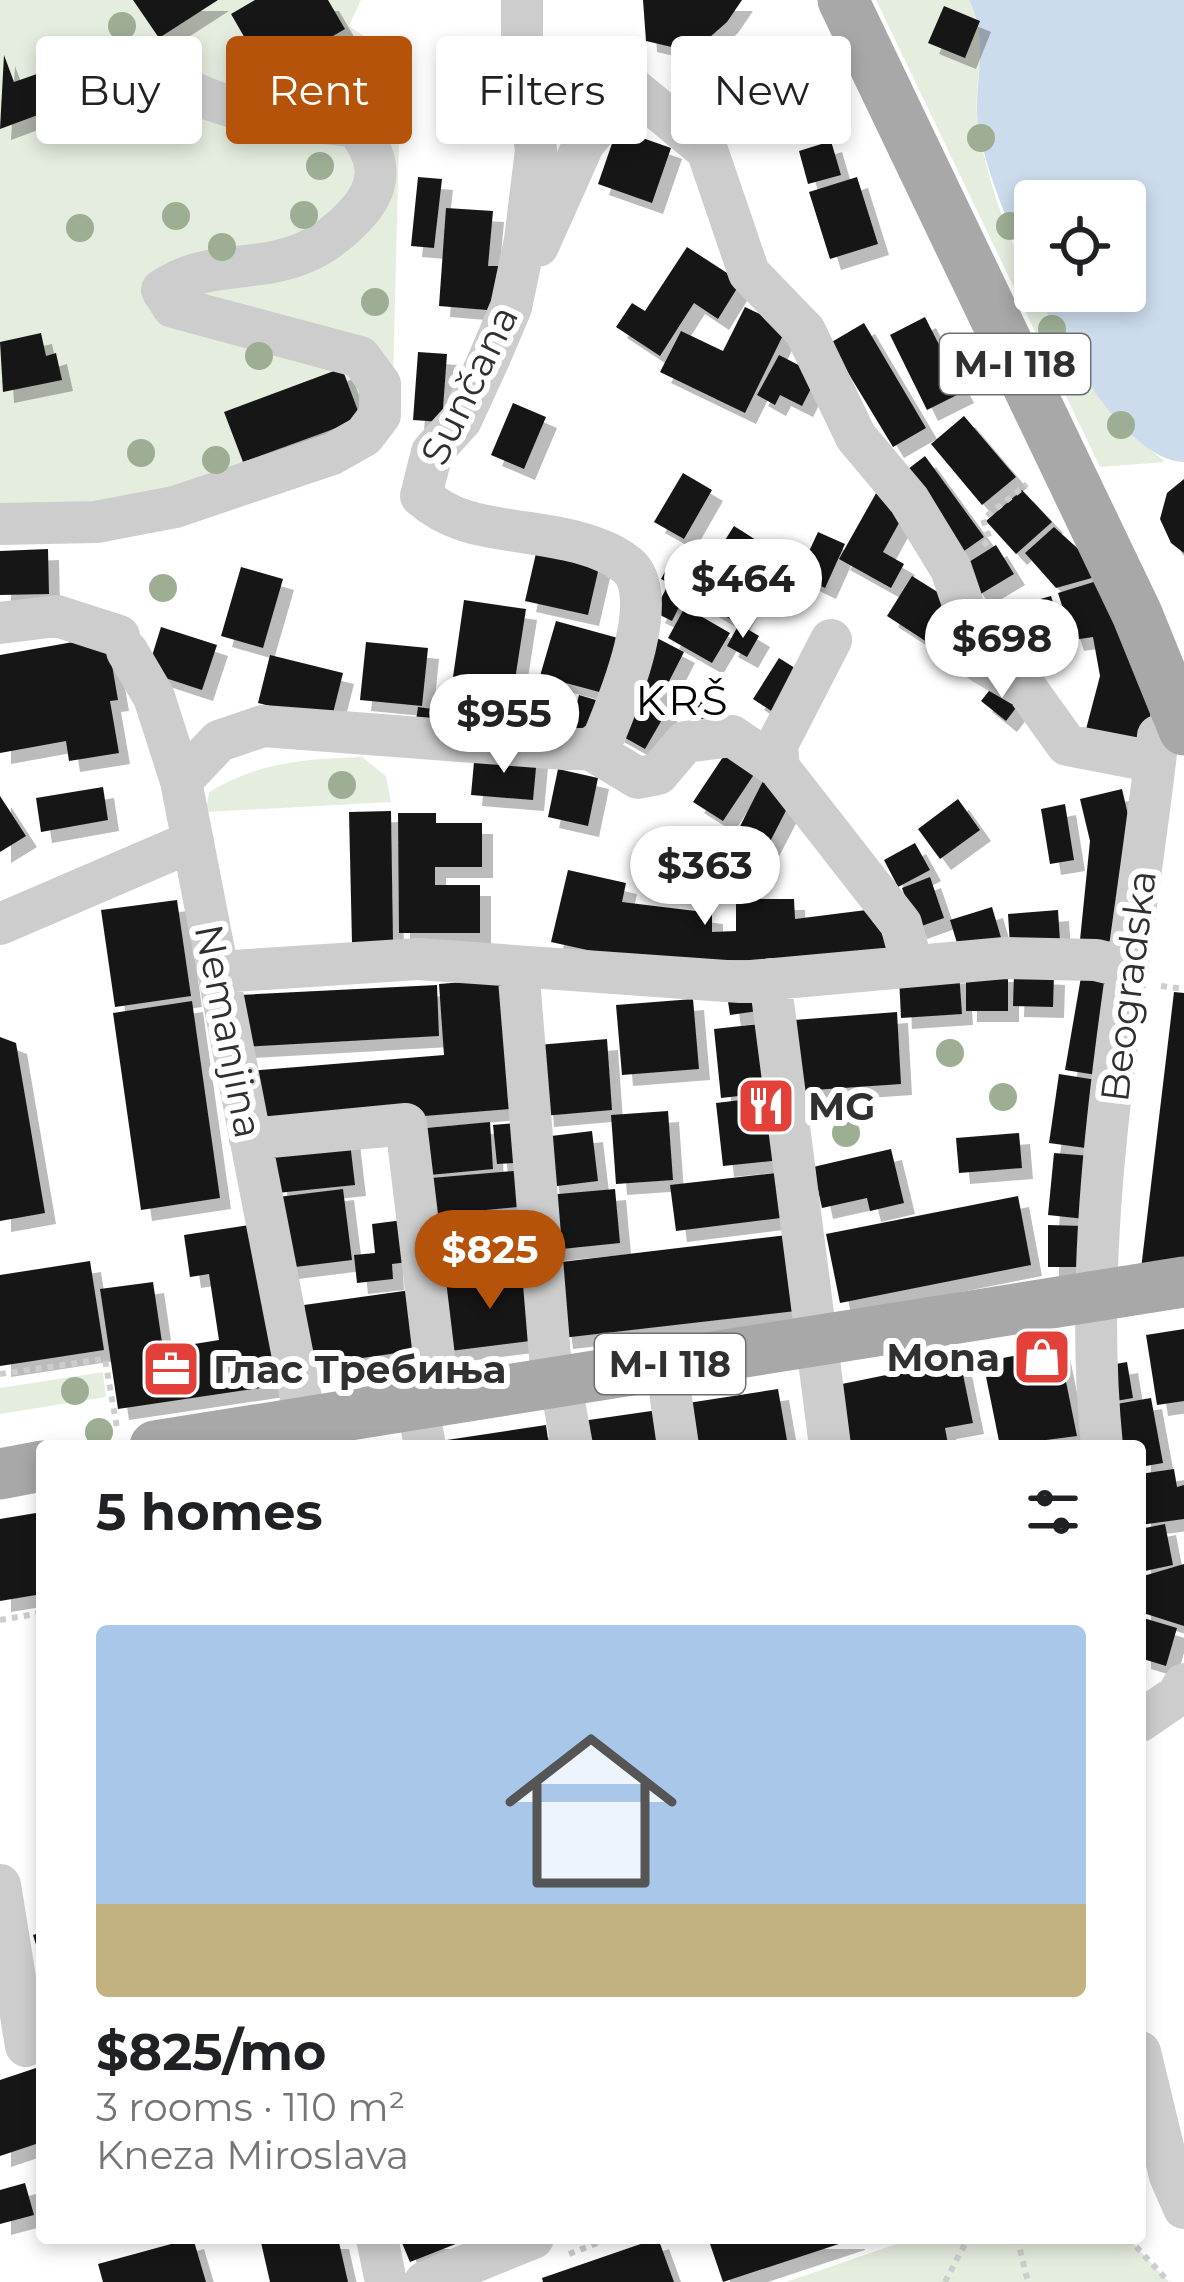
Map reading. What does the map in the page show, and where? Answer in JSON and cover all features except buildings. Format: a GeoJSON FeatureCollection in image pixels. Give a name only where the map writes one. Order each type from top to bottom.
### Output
{"type":"FeatureCollection","features":[{"type":"Feature","properties":{"kind":"main road","name":"M-I 118"},"geometry":{"type":"LineString","coordinates":[[843,0],[1164,675],[1170,746]]}},
{"type":"Feature","properties":{"kind":"main road","name":"M-I 118"},"geometry":{"type":"LineString","coordinates":[[136,1435],[224,1440],[305,1419],[427,1416],[556,1381],[1184,1282]]}},
{"type":"Feature","properties":{"kind":"main road"},"geometry":{"type":"LineString","coordinates":[[0,1474],[36,1467]]}},
{"type":"Feature","properties":{"kind":"street","name":"Sunčana"},"geometry":{"type":"LineString","coordinates":[[522,0],[522,51],[536,150],[511,307],[461,420],[432,452],[421,496],[443,515],[580,543],[628,565],[641,584],[638,636],[627,672],[603,739],[590,749]]}},
{"type":"Feature","properties":{"kind":"street"},"geometry":{"type":"LineString","coordinates":[[511,307],[584,143],[631,87],[707,150],[749,273],[805,331],[856,437],[909,500],[941,552],[983,663],[1026,688],[1067,745],[1170,746]]}},
{"type":"Feature","properties":{"kind":"street"},"geometry":{"type":"LineString","coordinates":[[0,524],[96,522],[175,507],[332,454],[364,436],[380,415],[380,384],[360,357],[172,307],[162,290],[176,280],[276,264],[319,248],[370,198],[378,174],[372,147],[356,128],[238,109],[202,95]]}},
{"type":"Feature","properties":{"kind":"street","name":"Nemanjina"},"geometry":{"type":"LineString","coordinates":[[0,623],[57,616],[123,644],[154,697],[182,781],[305,1419]]}},
{"type":"Feature","properties":{"kind":"street"},"geometry":{"type":"LineString","coordinates":[[779,768],[777,745],[831,640]]}},
{"type":"Feature","properties":{"kind":"street"},"geometry":{"type":"LineString","coordinates":[[182,781],[219,741],[263,726],[590,749],[638,778],[658,774],[685,742],[732,736],[779,768],[901,924],[912,965]]}},
{"type":"Feature","properties":{"kind":"street","name":"Beogradska"},"geometry":{"type":"LineString","coordinates":[[1102,1440],[1094,1296],[1129,968],[1170,746]]}},
{"type":"Feature","properties":{"kind":"street"},"geometry":{"type":"LineString","coordinates":[[0,925],[193,841]]}},
{"type":"Feature","properties":{"kind":"street"},"geometry":{"type":"LineString","coordinates":[[218,972],[418,959],[770,979],[1059,957],[1129,968]]}},
{"type":"Feature","properties":{"kind":"street"},"geometry":{"type":"LineString","coordinates":[[518,967],[556,1381],[571,1440]]}},
{"type":"Feature","properties":{"kind":"street"},"geometry":{"type":"LineString","coordinates":[[770,979],[829,1440]]}},
{"type":"Feature","properties":{"kind":"street"},"geometry":{"type":"LineString","coordinates":[[250,1139],[406,1124],[427,1416]]}},
{"type":"Feature","properties":{"kind":"street"},"geometry":{"type":"LineString","coordinates":[[666,1364],[677,1440]]}},
{"type":"Feature","properties":{"kind":"street"},"geometry":{"type":"LineString","coordinates":[[1146,1716],[1182,1693]]}},
{"type":"Feature","properties":{"kind":"street"},"geometry":{"type":"LineString","coordinates":[[0,1885],[23,2047]]}},
{"type":"Feature","properties":{"kind":"street"},"geometry":{"type":"LineString","coordinates":[[1146,2084],[1164,2180]]}},
{"type":"Feature","properties":{"kind":"street"},"geometry":{"type":"LineString","coordinates":[[378,2244],[386,2282]]}},
{"type":"Feature","properties":{"kind":"street"},"geometry":{"type":"LineString","coordinates":[[425,2282],[518,2244]]}},
{"type":"Feature","properties":{"kind":"path"},"geometry":{"type":"LineString","coordinates":[[982,519],[1021,484]]}},
{"type":"Feature","properties":{"kind":"path"},"geometry":{"type":"LineString","coordinates":[[0,1374],[105,1359],[136,1435]]}},
{"type":"Feature","properties":{"kind":"path"},"geometry":{"type":"LineString","coordinates":[[0,1620],[36,1614]]}},
{"type":"Feature","properties":{"kind":"path"},"geometry":{"type":"LineString","coordinates":[[945,2282],[965,2244]]}},
{"type":"Feature","properties":{"kind":"path"},"geometry":{"type":"LineString","coordinates":[[1018,2244],[1028,2282]]}},
{"type":"Feature","properties":{"kind":"path"},"geometry":{"type":"LineString","coordinates":[[1134,2244],[1169,2282]]}},
{"type":"Feature","properties":{"kind":"shaded area"},"geometry":{"type":"Polygon","coordinates":[[[0,0],[361,0],[349,26],[364,36],[226,36],[226,144],[399,144],[392,421],[241,478],[0,517],[0,0]]]}},
{"type":"Feature","properties":{"kind":"shaded area"},"geometry":{"type":"Polygon","coordinates":[[[876,0],[969,0],[980,33],[978,124],[987,169],[1014,245],[1014,288],[876,0]]]}},
{"type":"Feature","properties":{"kind":"shaded area"},"geometry":{"type":"Polygon","coordinates":[[[1026,312],[1046,312],[1100,393],[1165,462],[1100,467],[1026,312]]]}},
{"type":"Feature","properties":{"kind":"shaded area"},"geometry":{"type":"Polygon","coordinates":[[[362,757],[386,776],[391,802],[206,812],[209,792],[246,774],[301,761],[362,757]]]}},
{"type":"Feature","properties":{"kind":"shaded area"},"geometry":{"type":"Polygon","coordinates":[[[103,1372],[106,1397],[0,1414],[0,1388],[103,1372]]]}},
{"type":"Feature","properties":{"kind":"shaded area"},"geometry":{"type":"Polygon","coordinates":[[[897,2244],[1134,2244],[1169,2282],[786,2282],[897,2244]]]}},
{"type":"Feature","properties":{"kind":"water"},"geometry":{"type":"Polygon","coordinates":[[[969,0],[1184,0],[1184,462],[1162,456],[1140,442],[1118,420],[1077,366],[1047,312],[1146,312],[1146,180],[1014,180],[1014,236],[980,137],[976,18],[969,0]]]}},
{"type":"Feature","properties":{"kind":"place","name":"MG"},"geometry":{"type":"Point","coordinates":[766,1106]}},
{"type":"Feature","properties":{"kind":"place","name":"Mona"},"geometry":{"type":"Point","coordinates":[1042,1357]}},
{"type":"Feature","properties":{"kind":"place","name":"Глас Требиња"},"geometry":{"type":"Point","coordinates":[171,1369]}},
{"type":"Feature","properties":{"kind":"district","name":"KRŠ"},"geometry":{"type":"Point","coordinates":[683,700]}}]}
